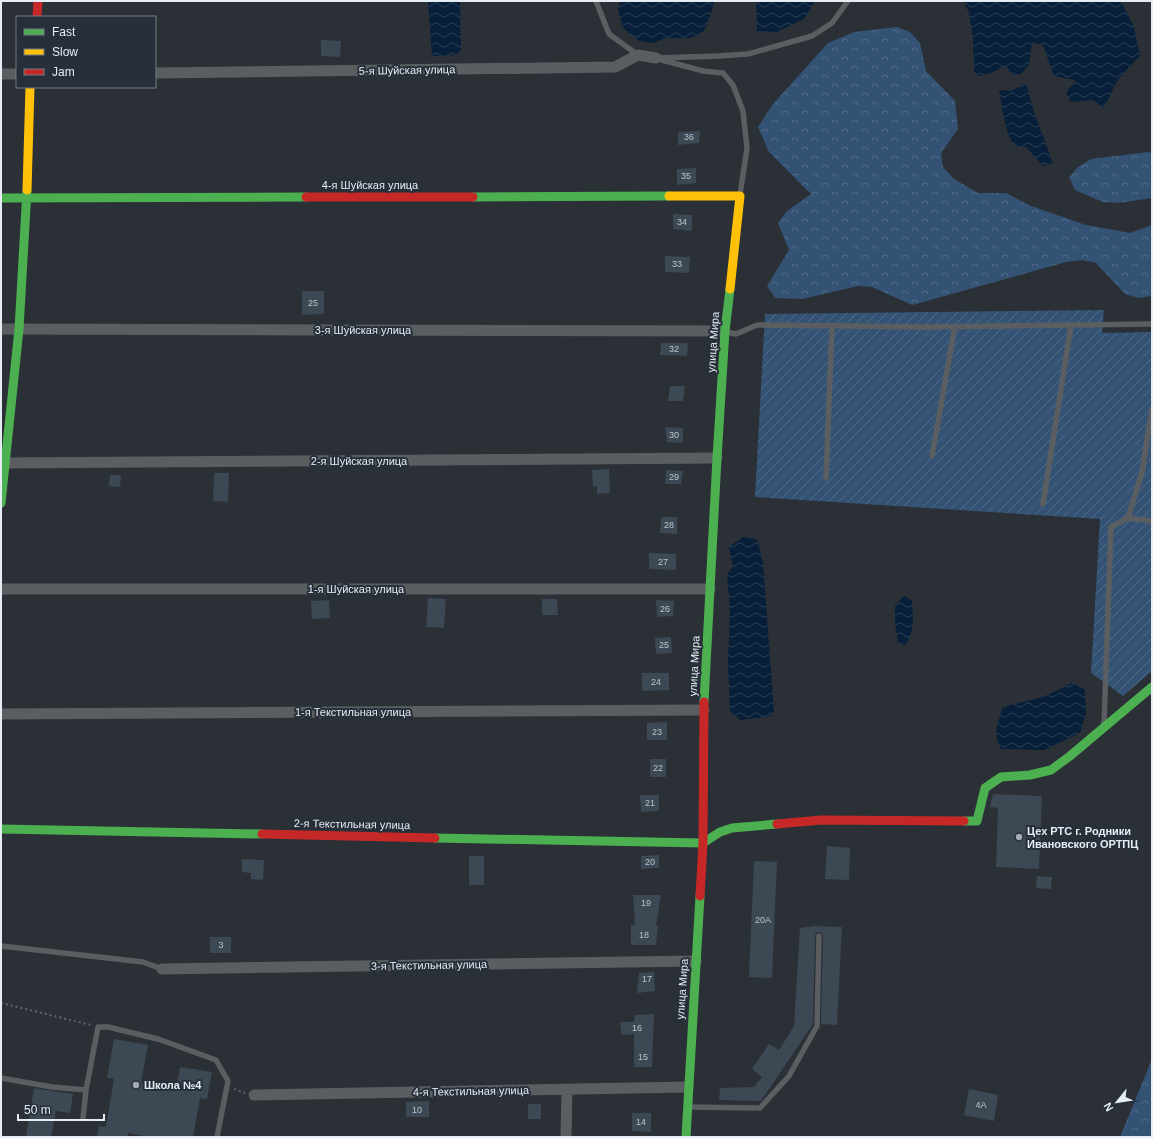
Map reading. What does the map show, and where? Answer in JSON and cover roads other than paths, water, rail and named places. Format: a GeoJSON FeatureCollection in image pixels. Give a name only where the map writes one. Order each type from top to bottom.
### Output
{"type":"FeatureCollection","features":[{"type":"Feature","properties":{"kind":"street"},"geometry":{"type":"LineString","coordinates":[[37,16],[38,1]]}},
{"type":"Feature","properties":{"kind":"street"},"geometry":{"type":"LineString","coordinates":[[638,55],[656,58]]}},
{"type":"Feature","properties":{"kind":"street","name":"5-я Шуйская улица"},"geometry":{"type":"LineString","coordinates":[[156,73],[615,67],[638,55]]}},
{"type":"Feature","properties":{"kind":"street"},"geometry":{"type":"LineString","coordinates":[[1,74],[16,74]]}},
{"type":"Feature","properties":{"kind":"street"},"geometry":{"type":"LineString","coordinates":[[1,503],[3,463],[19,329],[27,198],[30,88]]}},
{"type":"Feature","properties":{"kind":"street","name":"4-я Шуйская улица"},"geometry":{"type":"LineString","coordinates":[[1,198],[740,196]]}},
{"type":"Feature","properties":{"kind":"street","name":"улица Мира"},"geometry":{"type":"LineString","coordinates":[[686,1137],[703,843],[704,710],[717,458],[725,332],[740,196]]}},
{"type":"Feature","properties":{"kind":"street","name":"3-я Шуйская улица"},"geometry":{"type":"LineString","coordinates":[[1,329],[725,332]]}},
{"type":"Feature","properties":{"kind":"street","name":"2-я Шуйская улица"},"geometry":{"type":"LineString","coordinates":[[3,463],[717,458]]}},
{"type":"Feature","properties":{"kind":"street","name":"1-я Шуйская улица"},"geometry":{"type":"LineString","coordinates":[[1,589],[710,589]]}},
{"type":"Feature","properties":{"kind":"street"},"geometry":{"type":"LineString","coordinates":[[703,843],[720,832],[732,828],[821,820],[977,821],[985,788],[1001,777],[1030,775],[1051,770],[1070,756],[1152,687]]}},
{"type":"Feature","properties":{"kind":"street","name":"1-я Текстильная улица"},"geometry":{"type":"LineString","coordinates":[[1,714],[704,710]]}},
{"type":"Feature","properties":{"kind":"street","name":"2-я Текстильная улица"},"geometry":{"type":"LineString","coordinates":[[1,829],[703,843]]}},
{"type":"Feature","properties":{"kind":"street","name":"3-я Текстильная улица"},"geometry":{"type":"LineString","coordinates":[[162,969],[696,961]]}},
{"type":"Feature","properties":{"kind":"street","name":"4-я Текстильная улица"},"geometry":{"type":"LineString","coordinates":[[254,1095],[688,1087]]}},
{"type":"Feature","properties":{"kind":"street"},"geometry":{"type":"LineString","coordinates":[[566,1137],[567,1089]]}},
{"type":"Feature","properties":{"kind":"lane"},"geometry":{"type":"LineString","coordinates":[[596,1],[610,34],[638,55]]}},
{"type":"Feature","properties":{"kind":"lane"},"geometry":{"type":"LineString","coordinates":[[656,58],[748,54],[812,36],[832,23],[848,1]]}},
{"type":"Feature","properties":{"kind":"lane"},"geometry":{"type":"LineString","coordinates":[[656,58],[703,71],[723,73],[733,84],[743,111],[747,148],[740,196]]}},
{"type":"Feature","properties":{"kind":"lane"},"geometry":{"type":"LineString","coordinates":[[725,332],[736,334],[757,325],[955,326],[1152,324]]}},
{"type":"Feature","properties":{"kind":"lane"},"geometry":{"type":"LineString","coordinates":[[1043,504],[1071,325]]}},
{"type":"Feature","properties":{"kind":"lane"},"geometry":{"type":"LineString","coordinates":[[826,478],[832,326]]}},
{"type":"Feature","properties":{"kind":"lane"},"geometry":{"type":"LineString","coordinates":[[932,456],[955,326]]}},
{"type":"Feature","properties":{"kind":"lane"},"geometry":{"type":"LineString","coordinates":[[1128,518],[1142,472],[1152,409]]}},
{"type":"Feature","properties":{"kind":"lane"},"geometry":{"type":"LineString","coordinates":[[1104,726],[1111,527],[1128,518],[1152,521]]}},
{"type":"Feature","properties":{"kind":"lane"},"geometry":{"type":"LineString","coordinates":[[687,1107],[760,1108],[788,1076],[817,1026],[819,936]]}},
{"type":"Feature","properties":{"kind":"lane"},"geometry":{"type":"LineString","coordinates":[[1,946],[143,962],[162,969]]}},
{"type":"Feature","properties":{"kind":"lane"},"geometry":{"type":"LineString","coordinates":[[83,1118],[86,1090],[98,1027],[108,1027],[158,1039],[216,1060],[228,1081],[217,1137]]}},
{"type":"Feature","properties":{"kind":"lane"},"geometry":{"type":"LineString","coordinates":[[1,1078],[52,1088],[86,1090]]}},
{"type":"Feature","properties":{"kind":"water"},"geometry":{"type":"Polygon","coordinates":[[[428,1],[460,1],[461,50],[456,55],[432,56],[428,1]]]}},
{"type":"Feature","properties":{"kind":"water"},"geometry":{"type":"Polygon","coordinates":[[[620,1],[713,1],[714,5],[704,31],[691,38],[664,38],[654,43],[639,41],[623,28],[618,9],[620,1]]]}},
{"type":"Feature","properties":{"kind":"water"},"geometry":{"type":"Polygon","coordinates":[[[756,1],[815,1],[804,19],[777,32],[757,31],[756,1]]]}},
{"type":"Feature","properties":{"kind":"water"},"geometry":{"type":"Polygon","coordinates":[[[965,1],[1121,1],[1134,27],[1140,56],[1118,79],[1104,108],[1093,100],[1071,102],[1066,93],[1075,80],[1054,76],[1043,45],[1032,42],[1029,65],[1021,74],[1013,75],[1006,66],[980,76],[974,72],[973,39],[969,12],[965,5],[965,1]]]}},
{"type":"Feature","properties":{"kind":"water"},"geometry":{"type":"Polygon","coordinates":[[[1026,83],[1035,115],[1053,163],[1043,166],[1026,147],[1016,147],[1012,142],[1003,112],[999,90],[1011,91],[1026,83]]]}},
{"type":"Feature","properties":{"kind":"water"},"geometry":{"type":"Polygon","coordinates":[[[743,537],[757,539],[763,562],[774,713],[767,717],[740,720],[730,711],[728,664],[730,610],[727,574],[733,567],[729,547],[743,537]]]}},
{"type":"Feature","properties":{"kind":"water"},"geometry":{"type":"Polygon","coordinates":[[[904,596],[912,600],[913,618],[912,629],[905,646],[898,643],[895,624],[895,605],[904,596]]]}},
{"type":"Feature","properties":{"kind":"water"},"geometry":{"type":"Polygon","coordinates":[[[1072,683],[1085,690],[1086,713],[1080,733],[1044,750],[1001,749],[998,744],[996,733],[1003,707],[1043,697],[1072,683]]]}},
{"type":"Feature","properties":{"kind":"place","name":"Цех РТС г. Родники Ивановского ОРТПЦ"},"geometry":{"type":"Point","coordinates":[1019,837]}},
{"type":"Feature","properties":{"kind":"place","name":"Школа №4"},"geometry":{"type":"Point","coordinates":[136,1085]}}]}
